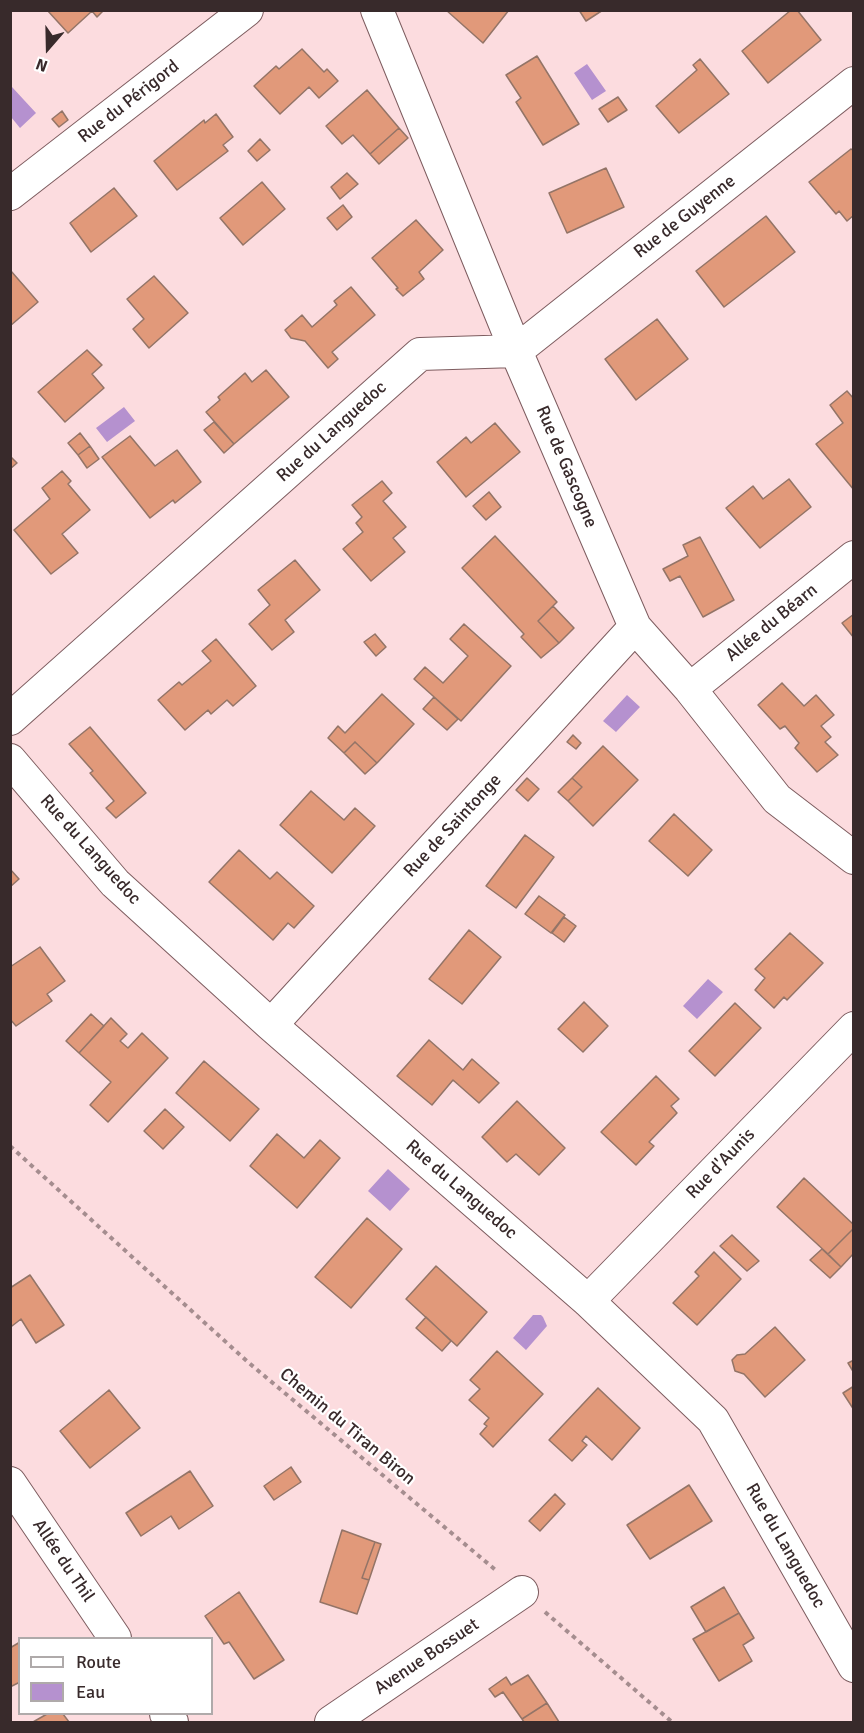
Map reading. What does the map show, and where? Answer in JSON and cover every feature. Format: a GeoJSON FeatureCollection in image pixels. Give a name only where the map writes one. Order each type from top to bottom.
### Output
{"type":"FeatureCollection","features":[{"type":"Feature","properties":{"kind":"street","name":"Rue du Périgord"},"geometry":{"type":"LineString","coordinates":[[10,194],[247,10]]}},
{"type":"Feature","properties":{"kind":"street","name":"Rue de Gascogne"},"geometry":{"type":"LineString","coordinates":[[377,10],[516,351],[635,627],[690,689],[777,799],[854,858]]}},
{"type":"Feature","properties":{"kind":"street","name":"Rue de Guyenne"},"geometry":{"type":"LineString","coordinates":[[516,351],[854,82]]}},
{"type":"Feature","properties":{"kind":"street","name":"Rue du Languedoc"},"geometry":{"type":"LineString","coordinates":[[10,719],[420,354],[516,351]]}},
{"type":"Feature","properties":{"kind":"street","name":"Allée du Béarn"},"geometry":{"type":"LineString","coordinates":[[690,689],[854,556]]}},
{"type":"Feature","properties":{"kind":"street","name":"Rue de Saintonge"},"geometry":{"type":"LineString","coordinates":[[271,1025],[635,627]]}},
{"type":"Feature","properties":{"kind":"street","name":"Rue du Languedoc"},"geometry":{"type":"LineString","coordinates":[[10,760],[115,883],[271,1025],[588,1300],[713,1420],[854,1665]]}},
{"type":"Feature","properties":{"kind":"street","name":"Rue d'Aunis"},"geometry":{"type":"LineString","coordinates":[[588,1300],[854,1028]]}},
{"type":"Feature","properties":{"kind":"street","name":"Allée du Thil"},"geometry":{"type":"LineString","coordinates":[[10,1484],[114,1637]]}},
{"type":"Feature","properties":{"kind":"street","name":"Avenue Bossuet"},"geometry":{"type":"LineString","coordinates":[[331,1722],[522,1592]]}},
{"type":"Feature","properties":{"kind":"path","name":"Chemin du Tiran Biron"},"geometry":{"type":"LineString","coordinates":[[10,1146],[249,1363],[522,1592],[672,1722]]}},
{"type":"Feature","properties":{"kind":"water"},"geometry":{"type":"Polygon","coordinates":[[[587,64],[606,91],[592,100],[574,73],[587,64]]]}},
{"type":"Feature","properties":{"kind":"water"},"geometry":{"type":"Polygon","coordinates":[[[12,87],[36,113],[20,128],[11,117],[12,87]]]}},
{"type":"Feature","properties":{"kind":"water"},"geometry":{"type":"Polygon","coordinates":[[[124,407],[135,421],[107,442],[96,428],[124,407]]]}},
{"type":"Feature","properties":{"kind":"water"},"geometry":{"type":"Polygon","coordinates":[[[627,695],[640,707],[616,732],[603,721],[627,695]]]}},
{"type":"Feature","properties":{"kind":"water"},"geometry":{"type":"Polygon","coordinates":[[[708,979],[723,992],[697,1019],[683,1006],[708,979]]]}},
{"type":"Feature","properties":{"kind":"water"},"geometry":{"type":"Polygon","coordinates":[[[388,1169],[410,1189],[390,1211],[368,1191],[388,1169]]]}},
{"type":"Feature","properties":{"kind":"water"},"geometry":{"type":"Polygon","coordinates":[[[533,1315],[541,1315],[547,1326],[526,1350],[513,1338],[533,1315]]]}},
{"type":"Feature","properties":{"kind":"building"},"geometry":{"type":"Polygon","coordinates":[[[47,10],[104,10],[97,17],[92,11],[68,33],[47,10]]]}},
{"type":"Feature","properties":{"kind":"building"},"geometry":{"type":"Polygon","coordinates":[[[446,10],[509,10],[483,43],[446,10]]]}},
{"type":"Feature","properties":{"kind":"building"},"geometry":{"type":"Polygon","coordinates":[[[579,10],[603,10],[586,21],[579,10]]]}},
{"type":"Feature","properties":{"kind":"building"},"geometry":{"type":"Polygon","coordinates":[[[791,10],[797,10],[821,40],[768,83],[742,51],[791,10]]]}},
{"type":"Feature","properties":{"kind":"building"},"geometry":{"type":"Polygon","coordinates":[[[302,49],[324,72],[327,69],[338,81],[319,98],[309,87],[280,114],[254,86],[276,66],[279,69],[302,49]]]}},
{"type":"Feature","properties":{"kind":"building"},"geometry":{"type":"Polygon","coordinates":[[[537,56],[579,124],[543,145],[516,102],[521,98],[506,75],[537,56]]]}},
{"type":"Feature","properties":{"kind":"building"},"geometry":{"type":"Polygon","coordinates":[[[700,59],[729,94],[679,133],[656,106],[697,70],[693,65],[700,59]]]}},
{"type":"Feature","properties":{"kind":"building"},"geometry":{"type":"Polygon","coordinates":[[[367,90],[399,128],[370,154],[353,135],[342,144],[326,126],[367,90]]]}},
{"type":"Feature","properties":{"kind":"building"},"geometry":{"type":"Polygon","coordinates":[[[618,97],[627,110],[608,122],[599,109],[618,97]]]}},
{"type":"Feature","properties":{"kind":"building"},"geometry":{"type":"Polygon","coordinates":[[[62,111],[68,120],[59,127],[52,119],[62,111]]]}},
{"type":"Feature","properties":{"kind":"building"},"geometry":{"type":"Polygon","coordinates":[[[216,114],[233,137],[223,145],[228,151],[177,190],[154,161],[204,120],[205,123],[216,114]]]}},
{"type":"Feature","properties":{"kind":"building"},"geometry":{"type":"Polygon","coordinates":[[[399,128],[408,138],[379,164],[370,154],[399,128]]]}},
{"type":"Feature","properties":{"kind":"building"},"geometry":{"type":"Polygon","coordinates":[[[260,139],[270,150],[257,161],[248,151],[260,139]]]}},
{"type":"Feature","properties":{"kind":"building"},"geometry":{"type":"Polygon","coordinates":[[[851,149],[854,151],[854,215],[847,221],[839,211],[836,214],[809,182],[851,149]]]}},
{"type":"Feature","properties":{"kind":"building"},"geometry":{"type":"Polygon","coordinates":[[[606,168],[624,207],[567,233],[549,193],[606,168]]]}},
{"type":"Feature","properties":{"kind":"building"},"geometry":{"type":"Polygon","coordinates":[[[347,173],[358,184],[340,199],[331,187],[347,173]]]}},
{"type":"Feature","properties":{"kind":"building"},"geometry":{"type":"Polygon","coordinates":[[[262,182],[285,209],[243,245],[220,218],[262,182]]]}},
{"type":"Feature","properties":{"kind":"building"},"geometry":{"type":"Polygon","coordinates":[[[114,188],[137,216],[91,252],[70,223],[114,188]]]}},
{"type":"Feature","properties":{"kind":"building"},"geometry":{"type":"Polygon","coordinates":[[[343,205],[352,217],[337,230],[327,218],[343,205]]]}},
{"type":"Feature","properties":{"kind":"building"},"geometry":{"type":"Polygon","coordinates":[[[766,216],[795,252],[724,307],[696,271],[766,216]]]}},
{"type":"Feature","properties":{"kind":"building"},"geometry":{"type":"Polygon","coordinates":[[[416,220],[443,250],[419,272],[424,279],[403,296],[372,258],[416,220]]]}},
{"type":"Feature","properties":{"kind":"building"},"geometry":{"type":"Polygon","coordinates":[[[10,272],[38,302],[10,326],[10,272]]]}},
{"type":"Feature","properties":{"kind":"building"},"geometry":{"type":"Polygon","coordinates":[[[154,276],[188,313],[149,348],[133,329],[144,319],[127,299],[154,276]]]}},
{"type":"Feature","properties":{"kind":"building"},"geometry":{"type":"Polygon","coordinates":[[[351,287],[375,315],[332,352],[338,359],[328,368],[305,341],[291,338],[285,330],[302,315],[312,327],[337,305],[334,301],[351,287]]]}},
{"type":"Feature","properties":{"kind":"building"},"geometry":{"type":"Polygon","coordinates":[[[657,319],[688,359],[636,400],[605,359],[657,319]]]}},
{"type":"Feature","properties":{"kind":"building"},"geometry":{"type":"Polygon","coordinates":[[[87,350],[102,365],[92,374],[104,388],[65,422],[38,392],[87,350]]]}},
{"type":"Feature","properties":{"kind":"building"},"geometry":{"type":"Polygon","coordinates":[[[266,370],[289,397],[234,444],[206,412],[220,400],[218,397],[245,373],[252,382],[266,370]]]}},
{"type":"Feature","properties":{"kind":"building"},"geometry":{"type":"Polygon","coordinates":[[[847,391],[854,399],[854,490],[816,444],[843,423],[830,405],[847,391]]]}},
{"type":"Feature","properties":{"kind":"building"},"geometry":{"type":"Polygon","coordinates":[[[214,422],[234,444],[224,453],[204,430],[214,422]]]}},
{"type":"Feature","properties":{"kind":"building"},"geometry":{"type":"Polygon","coordinates":[[[495,423],[520,452],[466,497],[437,462],[466,437],[471,443],[495,423]]]}},
{"type":"Feature","properties":{"kind":"building"},"geometry":{"type":"Polygon","coordinates":[[[80,433],[90,446],[78,455],[68,443],[80,433]]]}},
{"type":"Feature","properties":{"kind":"building"},"geometry":{"type":"Polygon","coordinates":[[[130,436],[155,466],[177,450],[201,482],[175,503],[173,500],[150,518],[102,457],[130,436]]]}},
{"type":"Feature","properties":{"kind":"building"},"geometry":{"type":"Polygon","coordinates":[[[90,446],[99,459],[87,468],[78,455],[90,446]]]}},
{"type":"Feature","properties":{"kind":"building"},"geometry":{"type":"Polygon","coordinates":[[[10,456],[17,463],[10,469],[10,456]]]}},
{"type":"Feature","properties":{"kind":"building"},"geometry":{"type":"Polygon","coordinates":[[[62,471],[71,481],[68,484],[90,510],[62,534],[78,553],[51,574],[14,530],[50,499],[42,488],[62,471]]]}},
{"type":"Feature","properties":{"kind":"building"},"geometry":{"type":"Polygon","coordinates":[[[789,479],[811,507],[760,548],[726,508],[753,486],[763,499],[789,479]]]}},
{"type":"Feature","properties":{"kind":"building"},"geometry":{"type":"Polygon","coordinates":[[[382,481],[392,493],[383,501],[406,527],[393,538],[405,552],[371,581],[343,549],[363,532],[356,523],[362,517],[352,505],[382,481]]]}},
{"type":"Feature","properties":{"kind":"building"},"geometry":{"type":"Polygon","coordinates":[[[489,492],[501,507],[486,520],[473,506],[489,492]]]}},
{"type":"Feature","properties":{"kind":"building"},"geometry":{"type":"Polygon","coordinates":[[[495,536],[557,602],[538,621],[559,643],[541,658],[521,637],[524,634],[462,568],[495,536]]]}},
{"type":"Feature","properties":{"kind":"building"},"geometry":{"type":"Polygon","coordinates":[[[700,537],[734,600],[703,617],[680,576],[670,581],[663,569],[688,556],[683,545],[700,537]]]}},
{"type":"Feature","properties":{"kind":"building"},"geometry":{"type":"Polygon","coordinates":[[[295,560],[320,590],[285,620],[294,632],[272,650],[249,624],[270,605],[258,590],[295,560]]]}},
{"type":"Feature","properties":{"kind":"building"},"geometry":{"type":"Polygon","coordinates":[[[553,606],[574,628],[559,643],[538,621],[553,606]]]}},
{"type":"Feature","properties":{"kind":"building"},"geometry":{"type":"Polygon","coordinates":[[[854,614],[854,638],[842,623],[854,614]]]}},
{"type":"Feature","properties":{"kind":"building"},"geometry":{"type":"Polygon","coordinates":[[[464,624],[511,666],[461,721],[414,679],[425,667],[443,683],[468,656],[450,639],[464,624]]]}},
{"type":"Feature","properties":{"kind":"building"},"geometry":{"type":"Polygon","coordinates":[[[375,634],[386,647],[376,656],[364,642],[375,634]]]}},
{"type":"Feature","properties":{"kind":"building"},"geometry":{"type":"Polygon","coordinates":[[[216,639],[256,686],[233,706],[227,700],[211,714],[208,710],[185,730],[158,700],[179,682],[182,685],[211,661],[202,651],[216,639]]]}},
{"type":"Feature","properties":{"kind":"building"},"geometry":{"type":"Polygon","coordinates":[[[782,683],[804,706],[816,695],[834,715],[821,726],[831,737],[825,742],[838,755],[817,772],[795,748],[799,743],[785,726],[780,729],[758,705],[782,683]]]}},
{"type":"Feature","properties":{"kind":"building"},"geometry":{"type":"Polygon","coordinates":[[[382,694],[414,724],[377,763],[355,742],[344,753],[328,738],[338,726],[345,733],[382,694]]]}},
{"type":"Feature","properties":{"kind":"building"},"geometry":{"type":"Polygon","coordinates":[[[434,697],[458,719],[447,730],[423,709],[434,697]]]}},
{"type":"Feature","properties":{"kind":"building"},"geometry":{"type":"Polygon","coordinates":[[[90,727],[146,793],[116,818],[106,808],[114,801],[90,773],[93,771],[69,744],[90,727]]]}},
{"type":"Feature","properties":{"kind":"building"},"geometry":{"type":"Polygon","coordinates":[[[573,735],[581,743],[576,749],[567,742],[573,735]]]}},
{"type":"Feature","properties":{"kind":"building"},"geometry":{"type":"Polygon","coordinates":[[[355,742],[377,763],[365,774],[344,753],[355,742]]]}},
{"type":"Feature","properties":{"kind":"building"},"geometry":{"type":"Polygon","coordinates":[[[603,746],[638,780],[593,826],[568,801],[582,787],[572,778],[603,746]]]}},
{"type":"Feature","properties":{"kind":"building"},"geometry":{"type":"Polygon","coordinates":[[[527,778],[539,789],[528,801],[516,790],[527,778]]]}},
{"type":"Feature","properties":{"kind":"building"},"geometry":{"type":"Polygon","coordinates":[[[572,778],[582,787],[568,801],[558,792],[572,778]]]}},
{"type":"Feature","properties":{"kind":"building"},"geometry":{"type":"Polygon","coordinates":[[[311,791],[344,820],[355,808],[375,826],[332,873],[280,825],[311,791]]]}},
{"type":"Feature","properties":{"kind":"building"},"geometry":{"type":"Polygon","coordinates":[[[674,814],[712,850],[688,876],[649,841],[674,814]]]}},
{"type":"Feature","properties":{"kind":"building"},"geometry":{"type":"Polygon","coordinates":[[[525,835],[554,857],[516,908],[486,886],[525,835]]]}},
{"type":"Feature","properties":{"kind":"building"},"geometry":{"type":"Polygon","coordinates":[[[239,850],[270,879],[277,872],[314,906],[294,928],[288,923],[273,940],[209,882],[239,850]]]}},
{"type":"Feature","properties":{"kind":"building"},"geometry":{"type":"Polygon","coordinates":[[[10,869],[19,879],[10,887],[10,869]]]}},
{"type":"Feature","properties":{"kind":"building"},"geometry":{"type":"Polygon","coordinates":[[[539,896],[565,915],[551,933],[525,914],[539,896]]]}},
{"type":"Feature","properties":{"kind":"building"},"geometry":{"type":"Polygon","coordinates":[[[564,917],[576,926],[564,942],[552,933],[564,917]]]}},
{"type":"Feature","properties":{"kind":"building"},"geometry":{"type":"Polygon","coordinates":[[[469,930],[501,957],[462,1004],[429,979],[469,930]]]}},
{"type":"Feature","properties":{"kind":"building"},"geometry":{"type":"Polygon","coordinates":[[[790,933],[823,963],[787,1000],[784,997],[774,1008],[755,990],[765,978],[755,969],[790,933]]]}},
{"type":"Feature","properties":{"kind":"building"},"geometry":{"type":"Polygon","coordinates":[[[40,947],[65,981],[47,994],[52,1001],[16,1026],[10,1019],[10,967],[40,947]]]}},
{"type":"Feature","properties":{"kind":"building"},"geometry":{"type":"Polygon","coordinates":[[[584,1002],[608,1026],[583,1052],[558,1029],[584,1002]]]}},
{"type":"Feature","properties":{"kind":"building"},"geometry":{"type":"Polygon","coordinates":[[[735,1003],[761,1028],[715,1076],[689,1051],[735,1003]]]}},
{"type":"Feature","properties":{"kind":"building"},"geometry":{"type":"Polygon","coordinates":[[[91,1014],[104,1026],[79,1053],[66,1041],[91,1014]]]}},
{"type":"Feature","properties":{"kind":"building"},"geometry":{"type":"Polygon","coordinates":[[[111,1018],[127,1034],[120,1041],[128,1048],[142,1033],[168,1058],[108,1122],[90,1105],[111,1082],[79,1053],[111,1018]]]}},
{"type":"Feature","properties":{"kind":"building"},"geometry":{"type":"Polygon","coordinates":[[[429,1040],[463,1070],[472,1059],[499,1083],[479,1103],[453,1080],[432,1105],[397,1076],[429,1040]]]}},
{"type":"Feature","properties":{"kind":"building"},"geometry":{"type":"Polygon","coordinates":[[[204,1061],[259,1109],[230,1141],[176,1093],[204,1061]]]}},
{"type":"Feature","properties":{"kind":"building"},"geometry":{"type":"Polygon","coordinates":[[[656,1076],[679,1099],[671,1106],[677,1113],[649,1142],[654,1146],[636,1165],[601,1132],[656,1076]]]}},
{"type":"Feature","properties":{"kind":"building"},"geometry":{"type":"Polygon","coordinates":[[[517,1101],[565,1148],[539,1175],[516,1154],[507,1162],[482,1137],[517,1101]]]}},
{"type":"Feature","properties":{"kind":"building"},"geometry":{"type":"Polygon","coordinates":[[[165,1109],[184,1127],[163,1149],[144,1131],[165,1109]]]}},
{"type":"Feature","properties":{"kind":"building"},"geometry":{"type":"Polygon","coordinates":[[[277,1134],[304,1158],[320,1140],[340,1158],[297,1208],[250,1166],[277,1134]]]}},
{"type":"Feature","properties":{"kind":"building"},"geometry":{"type":"Polygon","coordinates":[[[804,1178],[854,1225],[854,1228],[828,1254],[777,1207],[804,1178]]]}},
{"type":"Feature","properties":{"kind":"building"},"geometry":{"type":"Polygon","coordinates":[[[367,1218],[402,1249],[351,1308],[315,1277],[367,1218]]]}},
{"type":"Feature","properties":{"kind":"building"},"geometry":{"type":"Polygon","coordinates":[[[854,1228],[854,1253],[841,1267],[828,1254],[854,1228]]]}},
{"type":"Feature","properties":{"kind":"building"},"geometry":{"type":"Polygon","coordinates":[[[732,1235],[759,1261],[747,1271],[720,1246],[732,1235]]]}},
{"type":"Feature","properties":{"kind":"building"},"geometry":{"type":"Polygon","coordinates":[[[822,1249],[841,1267],[830,1278],[810,1260],[822,1249]]]}},
{"type":"Feature","properties":{"kind":"building"},"geometry":{"type":"Polygon","coordinates":[[[714,1252],[741,1279],[697,1325],[673,1303],[699,1276],[695,1272],[714,1252]]]}},
{"type":"Feature","properties":{"kind":"building"},"geometry":{"type":"Polygon","coordinates":[[[436,1266],[487,1312],[457,1346],[406,1299],[436,1266]]]}},
{"type":"Feature","properties":{"kind":"building"},"geometry":{"type":"Polygon","coordinates":[[[30,1275],[64,1325],[36,1343],[21,1319],[12,1326],[10,1323],[10,1288],[30,1275]]]}},
{"type":"Feature","properties":{"kind":"building"},"geometry":{"type":"Polygon","coordinates":[[[426,1317],[451,1341],[442,1351],[416,1328],[426,1317]]]}},
{"type":"Feature","properties":{"kind":"building"},"geometry":{"type":"Polygon","coordinates":[[[775,1327],[805,1360],[765,1397],[744,1374],[735,1371],[732,1360],[737,1355],[745,1354],[775,1327]]]}},
{"type":"Feature","properties":{"kind":"building"},"geometry":{"type":"Polygon","coordinates":[[[497,1351],[543,1394],[493,1447],[480,1434],[487,1426],[484,1424],[489,1418],[469,1400],[480,1389],[470,1380],[497,1351]]]}},
{"type":"Feature","properties":{"kind":"building"},"geometry":{"type":"Polygon","coordinates":[[[854,1360],[854,1373],[848,1363],[854,1360]]]}},
{"type":"Feature","properties":{"kind":"building"},"geometry":{"type":"Polygon","coordinates":[[[854,1386],[854,1410],[843,1393],[854,1386]]]}},
{"type":"Feature","properties":{"kind":"building"},"geometry":{"type":"Polygon","coordinates":[[[598,1388],[640,1428],[612,1460],[586,1436],[582,1441],[587,1445],[572,1461],[549,1440],[598,1388]]]}},
{"type":"Feature","properties":{"kind":"building"},"geometry":{"type":"Polygon","coordinates":[[[109,1390],[140,1428],[90,1468],[60,1431],[109,1390]]]}},
{"type":"Feature","properties":{"kind":"building"},"geometry":{"type":"Polygon","coordinates":[[[291,1467],[301,1482],[274,1500],[264,1486],[291,1467]]]}},
{"type":"Feature","properties":{"kind":"building"},"geometry":{"type":"Polygon","coordinates":[[[190,1471],[213,1506],[179,1529],[171,1516],[141,1536],[126,1513],[190,1471]]]}},
{"type":"Feature","properties":{"kind":"building"},"geometry":{"type":"Polygon","coordinates":[[[689,1485],[712,1521],[650,1559],[627,1525],[689,1485]]]}},
{"type":"Feature","properties":{"kind":"building"},"geometry":{"type":"Polygon","coordinates":[[[555,1494],[565,1504],[540,1531],[529,1521],[555,1494]]]}},
{"type":"Feature","properties":{"kind":"building"},"geometry":{"type":"Polygon","coordinates":[[[342,1530],[375,1542],[362,1578],[369,1580],[357,1614],[320,1602],[342,1530]]]}},
{"type":"Feature","properties":{"kind":"building"},"geometry":{"type":"Polygon","coordinates":[[[375,1542],[381,1544],[369,1580],[362,1578],[375,1542]]]}},
{"type":"Feature","properties":{"kind":"building"},"geometry":{"type":"Polygon","coordinates":[[[724,1587],[739,1613],[706,1632],[691,1607],[724,1587]]]}},
{"type":"Feature","properties":{"kind":"building"},"geometry":{"type":"Polygon","coordinates":[[[239,1592],[284,1660],[254,1679],[229,1642],[224,1644],[205,1616],[239,1592]]]}},
{"type":"Feature","properties":{"kind":"building"},"geometry":{"type":"Polygon","coordinates":[[[739,1613],[754,1638],[743,1645],[752,1661],[719,1681],[693,1639],[739,1613]]]}},
{"type":"Feature","properties":{"kind":"building"},"geometry":{"type":"Polygon","coordinates":[[[18,1643],[18,1683],[10,1687],[10,1648],[18,1643]]]}},
{"type":"Feature","properties":{"kind":"building"},"geometry":{"type":"Polygon","coordinates":[[[528,1675],[547,1703],[522,1719],[503,1692],[495,1697],[489,1689],[506,1677],[511,1685],[528,1675]]]}},
{"type":"Feature","properties":{"kind":"building"},"geometry":{"type":"Polygon","coordinates":[[[547,1703],[559,1722],[524,1722],[522,1719],[547,1703]]]}},
{"type":"Feature","properties":{"kind":"building"},"geometry":{"type":"Polygon","coordinates":[[[45,1715],[64,1715],[69,1722],[33,1722],[45,1715]]]}}]}
